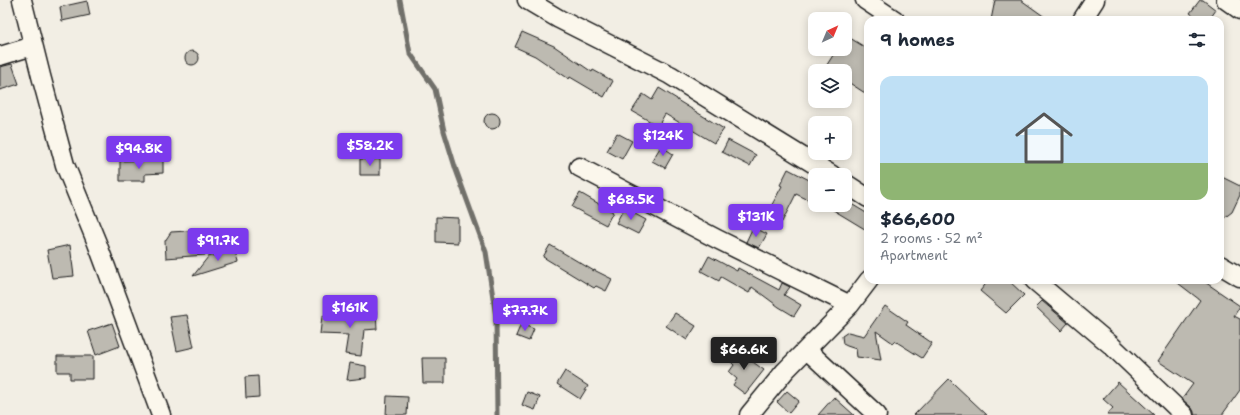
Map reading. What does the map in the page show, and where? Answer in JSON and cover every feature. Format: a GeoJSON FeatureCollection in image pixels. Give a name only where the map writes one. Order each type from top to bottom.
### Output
{"type":"FeatureCollection","features":[{"type":"Feature","properties":{"kind":"street"},"geometry":{"type":"LineString","coordinates":[[22,0],[66,166],[97,243],[161,415]]}},
{"type":"Feature","properties":{"kind":"street"},"geometry":{"type":"LineString","coordinates":[[527,0],[559,19],[670,75],[821,168]]}},
{"type":"Feature","properties":{"kind":"street"},"geometry":{"type":"LineString","coordinates":[[864,0],[889,16]]}},
{"type":"Feature","properties":{"kind":"street"},"geometry":{"type":"LineString","coordinates":[[1085,16],[1095,0]]}},
{"type":"Feature","properties":{"kind":"street"},"geometry":{"type":"LineString","coordinates":[[1226,0],[1240,10]]}},
{"type":"Feature","properties":{"kind":"street"},"geometry":{"type":"LineString","coordinates":[[0,56],[33,46]]}},
{"type":"Feature","properties":{"kind":"street"},"geometry":{"type":"LineString","coordinates":[[579,167],[717,239],[850,305]]}},
{"type":"Feature","properties":{"kind":"street"},"geometry":{"type":"LineString","coordinates":[[852,188],[864,195]]}},
{"type":"Feature","properties":{"kind":"street"},"geometry":{"type":"LineString","coordinates":[[1224,268],[1240,278]]}},
{"type":"Feature","properties":{"kind":"street"},"geometry":{"type":"LineString","coordinates":[[749,415],[785,371],[850,305],[866,284]]}},
{"type":"Feature","properties":{"kind":"street"},"geometry":{"type":"LineString","coordinates":[[1039,284],[1111,345],[1184,415]]}},
{"type":"Feature","properties":{"kind":"street"},"geometry":{"type":"LineString","coordinates":[[807,350],[877,415]]}},
{"type":"Feature","properties":{"kind":"building"},"geometry":{"type":"Polygon","coordinates":[[[995,0],[1021,0],[1043,16],[992,16],[995,0]]]}},
{"type":"Feature","properties":{"kind":"building"},"geometry":{"type":"Polygon","coordinates":[[[1200,0],[1203,0],[1216,10],[1212,16],[1194,16],[1190,13],[1200,0]]]}},
{"type":"Feature","properties":{"kind":"building"},"geometry":{"type":"Polygon","coordinates":[[[87,1],[90,15],[62,21],[60,7],[87,1]]]}},
{"type":"Feature","properties":{"kind":"building"},"geometry":{"type":"Polygon","coordinates":[[[522,32],[554,46],[592,72],[593,70],[613,81],[604,97],[570,77],[569,79],[535,56],[515,47],[522,32]]]}},
{"type":"Feature","properties":{"kind":"building"},"geometry":{"type":"Polygon","coordinates":[[[852,39],[864,47],[864,92],[852,85],[852,64],[827,64],[833,56],[852,56],[852,39]]]}},
{"type":"Feature","properties":{"kind":"building"},"geometry":{"type":"Polygon","coordinates":[[[189,51],[195,51],[199,55],[199,61],[195,65],[189,65],[185,61],[185,55],[189,51]]]}},
{"type":"Feature","properties":{"kind":"building"},"geometry":{"type":"Polygon","coordinates":[[[12,64],[19,84],[0,90],[0,67],[12,64]]]}},
{"type":"Feature","properties":{"kind":"building"},"geometry":{"type":"Polygon","coordinates":[[[659,88],[724,129],[714,143],[665,114],[658,126],[632,111],[643,94],[652,100],[659,88]]]}},
{"type":"Feature","properties":{"kind":"building"},"geometry":{"type":"Polygon","coordinates":[[[492,113],[499,118],[500,121],[495,128],[492,129],[485,124],[484,121],[489,114],[492,113]]]}},
{"type":"Feature","properties":{"kind":"building"},"geometry":{"type":"Polygon","coordinates":[[[617,133],[632,141],[622,159],[607,151],[617,133]]]}},
{"type":"Feature","properties":{"kind":"building"},"geometry":{"type":"Polygon","coordinates":[[[728,140],[756,155],[750,166],[722,152],[728,140]]]}},
{"type":"Feature","properties":{"kind":"building"},"geometry":{"type":"Polygon","coordinates":[[[661,146],[673,154],[665,168],[652,161],[661,146]]]}},
{"type":"Feature","properties":{"kind":"building"},"geometry":{"type":"Polygon","coordinates":[[[360,159],[380,159],[380,175],[360,175],[360,159]]]}},
{"type":"Feature","properties":{"kind":"building"},"geometry":{"type":"Polygon","coordinates":[[[163,160],[163,173],[145,174],[145,181],[120,181],[120,161],[163,160]]]}},
{"type":"Feature","properties":{"kind":"building"},"geometry":{"type":"Polygon","coordinates":[[[788,169],[808,179],[808,200],[796,194],[782,222],[767,214],[782,186],[780,185],[788,169]]]}},
{"type":"Feature","properties":{"kind":"building"},"geometry":{"type":"Polygon","coordinates":[[[1224,178],[1240,186],[1240,195],[1232,212],[1224,218],[1224,178]]]}},
{"type":"Feature","properties":{"kind":"building"},"geometry":{"type":"Polygon","coordinates":[[[580,193],[613,212],[606,225],[572,207],[580,193]]]}},
{"type":"Feature","properties":{"kind":"building"},"geometry":{"type":"Polygon","coordinates":[[[852,205],[864,212],[864,229],[837,212],[852,212],[852,205]]]}},
{"type":"Feature","properties":{"kind":"building"},"geometry":{"type":"Polygon","coordinates":[[[624,208],[646,220],[638,234],[616,223],[624,208]]]}},
{"type":"Feature","properties":{"kind":"building"},"geometry":{"type":"Polygon","coordinates":[[[436,217],[458,218],[458,243],[436,242],[436,217]]]}},
{"type":"Feature","properties":{"kind":"building"},"geometry":{"type":"Polygon","coordinates":[[[753,227],[767,234],[759,248],[746,242],[753,227]]]}},
{"type":"Feature","properties":{"kind":"building"},"geometry":{"type":"Polygon","coordinates":[[[203,230],[205,255],[166,258],[165,241],[171,232],[203,230]]]}},
{"type":"Feature","properties":{"kind":"building"},"geometry":{"type":"Polygon","coordinates":[[[70,245],[74,276],[52,278],[47,250],[70,245]]]}},
{"type":"Feature","properties":{"kind":"building"},"geometry":{"type":"Polygon","coordinates":[[[550,245],[594,271],[612,279],[606,291],[596,286],[594,288],[543,257],[550,245]]]}},
{"type":"Feature","properties":{"kind":"building"},"geometry":{"type":"Polygon","coordinates":[[[234,250],[238,262],[193,276],[208,257],[234,250]]]}},
{"type":"Feature","properties":{"kind":"building"},"geometry":{"type":"Polygon","coordinates":[[[709,256],[737,271],[738,268],[779,290],[782,283],[790,287],[784,295],[801,305],[794,316],[752,287],[749,293],[721,277],[719,281],[701,271],[709,256]]]}},
{"type":"Feature","properties":{"kind":"building"},"geometry":{"type":"Polygon","coordinates":[[[986,284],[1012,284],[1024,295],[1006,313],[980,291],[986,284]]]}},
{"type":"Feature","properties":{"kind":"building"},"geometry":{"type":"Polygon","coordinates":[[[1179,284],[1208,284],[1240,306],[1234,316],[1240,319],[1240,390],[1222,415],[1194,415],[1192,408],[1182,399],[1193,384],[1158,361],[1200,300],[1179,284]]]}},
{"type":"Feature","properties":{"kind":"building"},"geometry":{"type":"Polygon","coordinates":[[[1042,301],[1068,323],[1061,331],[1036,307],[1042,301]]]}},
{"type":"Feature","properties":{"kind":"building"},"geometry":{"type":"Polygon","coordinates":[[[885,306],[908,322],[906,325],[932,343],[922,358],[895,341],[893,343],[876,331],[881,360],[857,357],[856,349],[843,344],[842,336],[848,332],[864,336],[885,306]]]}},
{"type":"Feature","properties":{"kind":"building"},"geometry":{"type":"Polygon","coordinates":[[[376,311],[377,329],[364,330],[361,356],[345,354],[348,335],[320,334],[322,316],[357,318],[357,312],[376,311]]]}},
{"type":"Feature","properties":{"kind":"building"},"geometry":{"type":"Polygon","coordinates":[[[675,313],[696,326],[687,340],[666,326],[675,313]]]}},
{"type":"Feature","properties":{"kind":"building"},"geometry":{"type":"Polygon","coordinates":[[[187,315],[194,347],[177,351],[170,317],[187,315]]]}},
{"type":"Feature","properties":{"kind":"building"},"geometry":{"type":"Polygon","coordinates":[[[112,323],[120,346],[96,355],[88,331],[112,323]]]}},
{"type":"Feature","properties":{"kind":"building"},"geometry":{"type":"Polygon","coordinates":[[[521,324],[534,329],[529,341],[516,336],[521,324]]]}},
{"type":"Feature","properties":{"kind":"building"},"geometry":{"type":"Polygon","coordinates":[[[735,349],[764,370],[745,394],[733,385],[737,379],[729,372],[734,365],[730,361],[730,356],[735,349]]]}},
{"type":"Feature","properties":{"kind":"building"},"geometry":{"type":"Polygon","coordinates":[[[57,356],[93,356],[93,379],[70,379],[70,372],[57,372],[57,356]]]}},
{"type":"Feature","properties":{"kind":"building"},"geometry":{"type":"Polygon","coordinates":[[[422,358],[445,358],[445,383],[423,383],[422,358]]]}},
{"type":"Feature","properties":{"kind":"building"},"geometry":{"type":"Polygon","coordinates":[[[350,363],[366,366],[366,378],[347,380],[350,363]]]}},
{"type":"Feature","properties":{"kind":"building"},"geometry":{"type":"Polygon","coordinates":[[[565,371],[588,386],[580,399],[557,384],[565,371]]]}},
{"type":"Feature","properties":{"kind":"building"},"geometry":{"type":"Polygon","coordinates":[[[258,376],[259,397],[246,398],[245,377],[258,376]]]}},
{"type":"Feature","properties":{"kind":"building"},"geometry":{"type":"Polygon","coordinates":[[[949,379],[954,384],[987,415],[914,415],[949,379]]]}},
{"type":"Feature","properties":{"kind":"building"},"geometry":{"type":"Polygon","coordinates":[[[1118,382],[1154,415],[1107,415],[1113,408],[1103,399],[1118,382]]]}},
{"type":"Feature","properties":{"kind":"building"},"geometry":{"type":"Polygon","coordinates":[[[787,391],[799,401],[789,413],[777,402],[787,391]]]}},
{"type":"Feature","properties":{"kind":"building"},"geometry":{"type":"Polygon","coordinates":[[[527,392],[540,397],[535,410],[522,405],[527,392]]]}},
{"type":"Feature","properties":{"kind":"building"},"geometry":{"type":"Polygon","coordinates":[[[387,396],[408,397],[407,415],[386,415],[387,396]]]}},
{"type":"Feature","properties":{"kind":"building"},"geometry":{"type":"Polygon","coordinates":[[[834,397],[854,415],[818,415],[834,397]]]}},
{"type":"Feature","properties":{"kind":"waterway"},"geometry":{"type":"LineString","coordinates":[[400,0],[410,53],[435,89],[444,131],[456,170],[486,252],[496,317],[497,415]]}}]}
